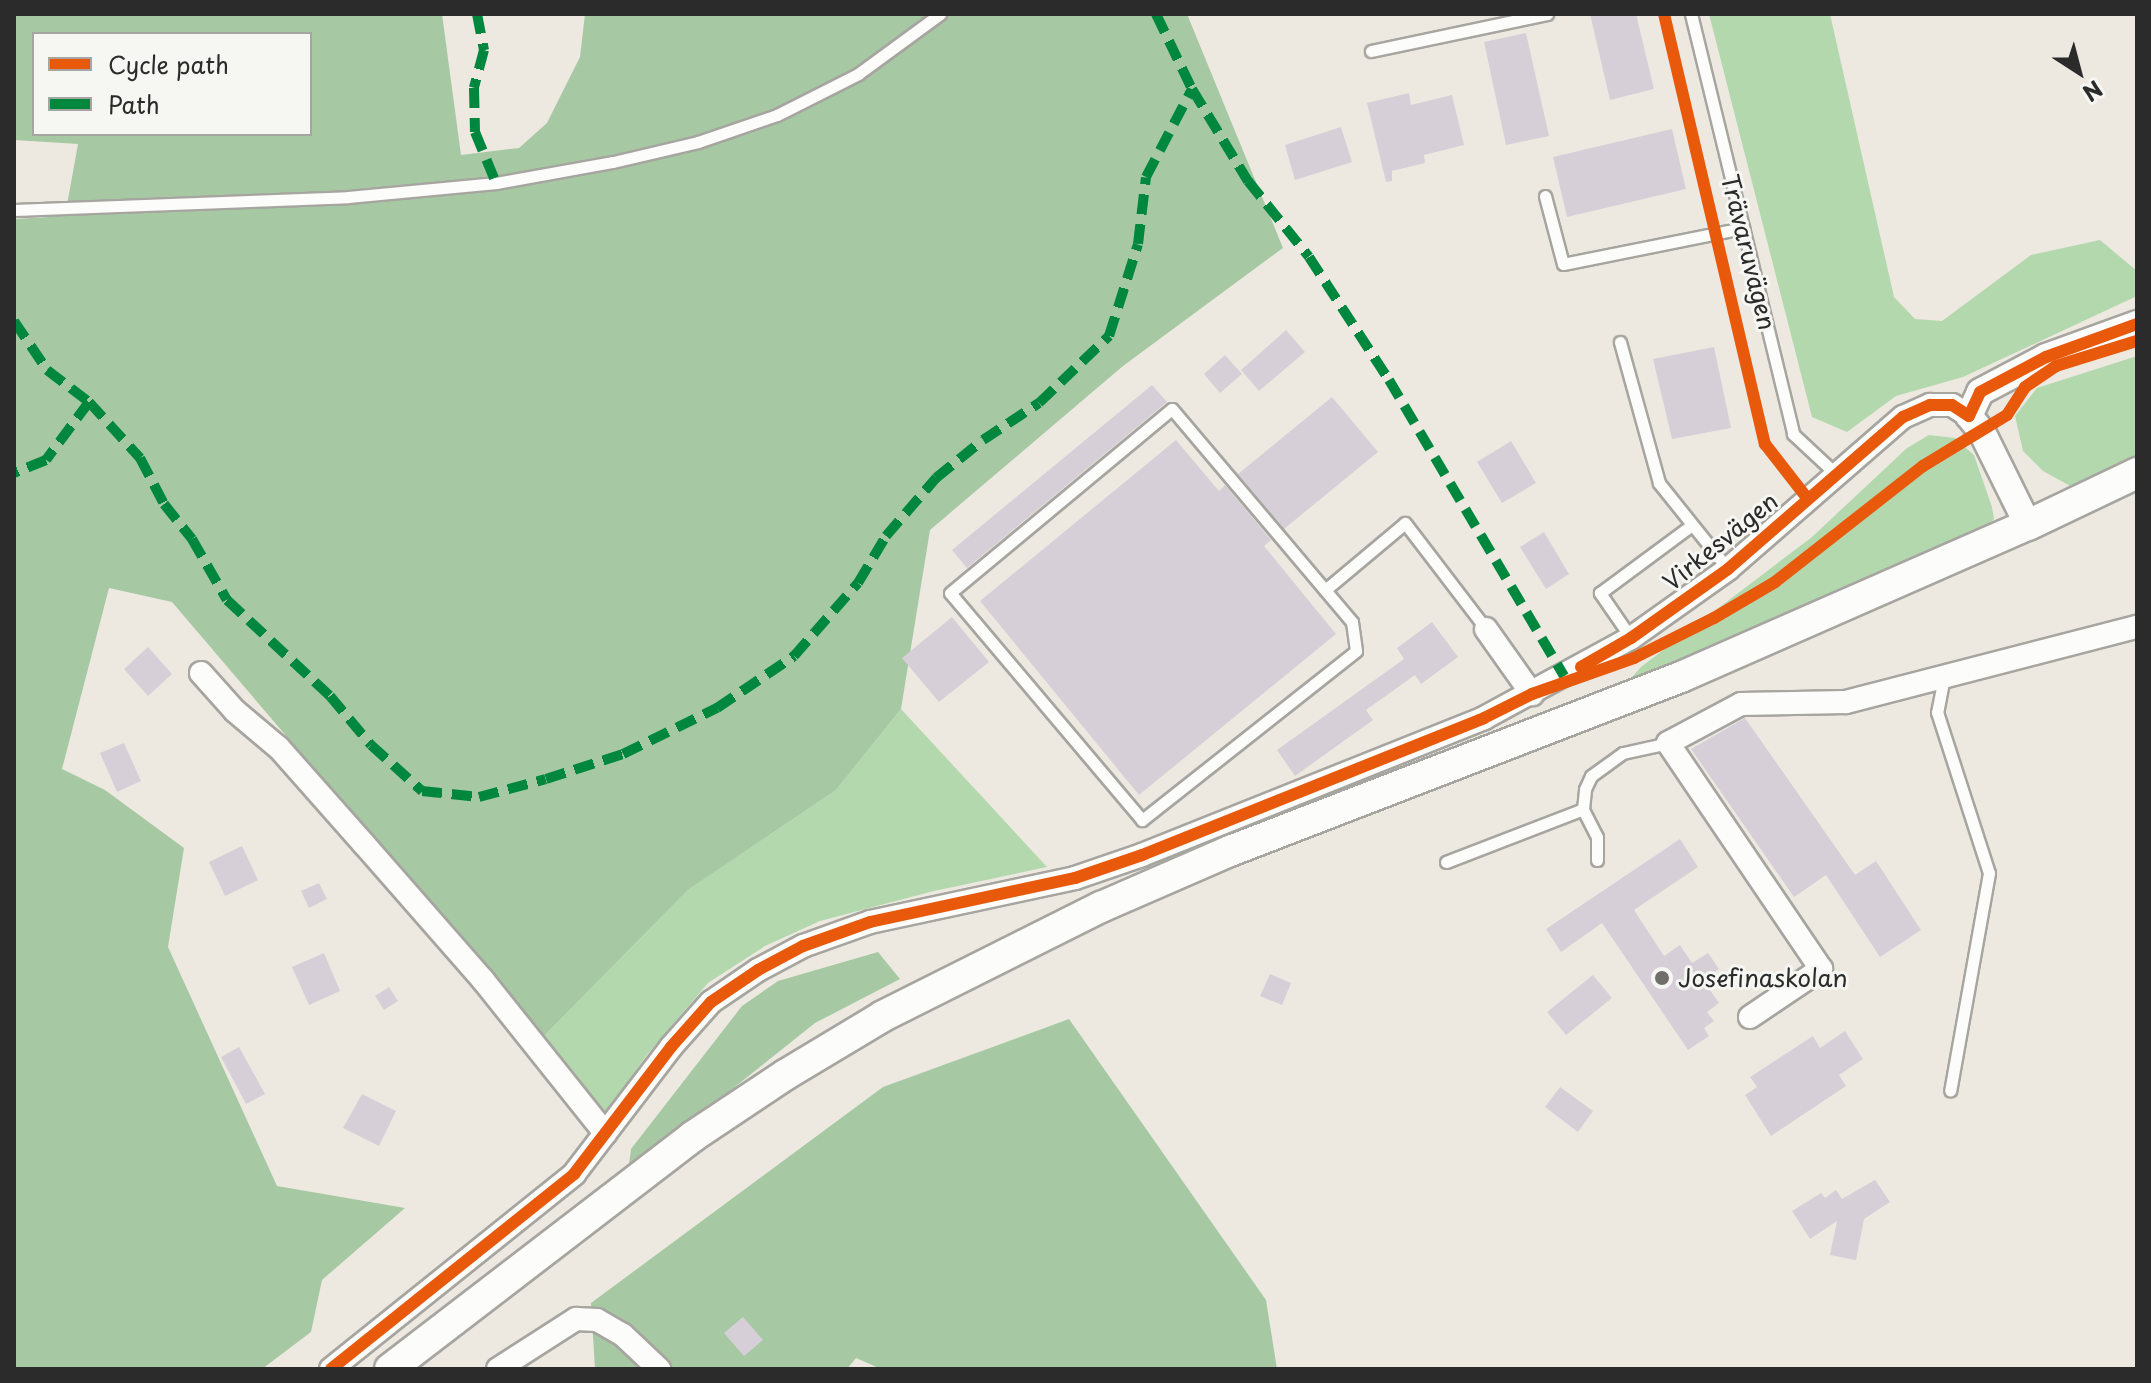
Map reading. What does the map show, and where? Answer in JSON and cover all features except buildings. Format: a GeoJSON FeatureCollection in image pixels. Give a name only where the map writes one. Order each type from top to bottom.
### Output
{"type":"FeatureCollection","features":[{"type":"Feature","properties":{"kind":"main road"},"geometry":{"type":"LineString","coordinates":[[390,1369],[692,1137],[785,1075],[883,1016],[1101,907],[1230,851],[1681,677],[2028,525],[2137,473]]}},
{"type":"Feature","properties":{"kind":"street"},"geometry":{"type":"LineString","coordinates":[[2028,525],[1982,432],[1969,416],[1980,392],[2046,357],[2137,324]]}},
{"type":"Feature","properties":{"kind":"street","name":"Virkesvägen"},"geometry":{"type":"LineString","coordinates":[[331,1369],[574,1174],[711,1002],[803,946],[870,922],[1075,878],[1142,855],[1484,718],[1631,638],[1728,569],[1903,417],[1930,405],[1952,405],[1969,416]]}},
{"type":"Feature","properties":{"kind":"street"},"geometry":{"type":"LineString","coordinates":[[1750,1017],[1821,969],[1668,743],[1741,704],[1846,702],[2137,627]]}},
{"type":"Feature","properties":{"kind":"street"},"geometry":{"type":"LineString","coordinates":[[1486,629],[1532,694]]}},
{"type":"Feature","properties":{"kind":"street"},"geometry":{"type":"LineString","coordinates":[[201,673],[235,711],[279,748],[364,844],[483,980],[605,1133]]}},
{"type":"Feature","properties":{"kind":"street"},"geometry":{"type":"LineString","coordinates":[[498,1369],[576,1319],[597,1320],[623,1335],[659,1369]]}},
{"type":"Feature","properties":{"kind":"lane"},"geometry":{"type":"LineString","coordinates":[[14,210],[348,197],[496,183],[613,162],[698,142],[777,115],[858,74],[940,14]]}},
{"type":"Feature","properties":{"kind":"lane"},"geometry":{"type":"LineString","coordinates":[[1371,51],[1547,14]]}},
{"type":"Feature","properties":{"kind":"lane","name":"Trävaruvägen"},"geometry":{"type":"LineString","coordinates":[[1691,14],[1793,434],[1836,474]]}},
{"type":"Feature","properties":{"kind":"lane"},"geometry":{"type":"LineString","coordinates":[[1545,196],[1563,264],[1743,228]]}},
{"type":"Feature","properties":{"kind":"lane"},"geometry":{"type":"LineString","coordinates":[[1620,342],[1659,483],[1728,569]]}},
{"type":"Feature","properties":{"kind":"lane"},"geometry":{"type":"LineString","coordinates":[[1172,409],[1325,590],[1352,622],[1356,651],[1142,820],[950,593],[1172,409]]}},
{"type":"Feature","properties":{"kind":"lane"},"geometry":{"type":"LineString","coordinates":[[1325,590],[1405,523],[1486,629]]}},
{"type":"Feature","properties":{"kind":"lane"},"geometry":{"type":"LineString","coordinates":[[1631,638],[1600,593],[1692,525]]}},
{"type":"Feature","properties":{"kind":"lane"},"geometry":{"type":"LineString","coordinates":[[1944,677],[1937,712],[1989,873],[1950,1091]]}},
{"type":"Feature","properties":{"kind":"lane"},"geometry":{"type":"LineString","coordinates":[[1597,860],[1597,837],[1583,809],[1585,789],[1591,776],[1623,753],[1668,743]]}},
{"type":"Feature","properties":{"kind":"lane"},"geometry":{"type":"LineString","coordinates":[[1446,862],[1583,809]]}},
{"type":"Feature","properties":{"kind":"green space"},"geometry":{"type":"Polygon","coordinates":[[[14,14],[442,14],[461,155],[519,148],[547,123],[580,57],[585,14],[1187,14],[1283,248],[1123,366],[930,530],[901,709],[836,790],[688,890],[543,1037],[172,602],[109,588],[62,769],[105,790],[184,848],[168,947],[277,1186],[405,1208],[322,1280],[311,1332],[262,1369],[14,1369],[14,219],[65,216],[78,144],[14,140],[14,14]]]}},
{"type":"Feature","properties":{"kind":"green space"},"geometry":{"type":"Polygon","coordinates":[[[1709,14],[1830,14],[1894,297],[1915,319],[1942,321],[2031,255],[2100,240],[2137,271],[2137,296],[1963,377],[1896,396],[1847,432],[1812,417],[1709,14]]]}},
{"type":"Feature","properties":{"kind":"green space"},"geometry":{"type":"Polygon","coordinates":[[[2137,356],[2137,456],[2074,488],[2043,471],[2023,451],[2015,416],[2037,388],[2137,356]]]}},
{"type":"Feature","properties":{"kind":"green space"},"geometry":{"type":"Polygon","coordinates":[[[1929,435],[1955,438],[1974,455],[1994,519],[1982,532],[1619,692],[1641,667],[1812,537],[1907,448],[1929,435]]]}},
{"type":"Feature","properties":{"kind":"green space"},"geometry":{"type":"Polygon","coordinates":[[[901,709],[1047,867],[934,891],[820,921],[765,946],[708,983],[646,1056],[606,1114],[543,1037],[688,890],[836,790],[901,709]]]}},
{"type":"Feature","properties":{"kind":"green space"},"geometry":{"type":"Polygon","coordinates":[[[878,952],[900,979],[815,1023],[628,1172],[631,1149],[742,1006],[778,981],[878,952]]]}},
{"type":"Feature","properties":{"kind":"green space"},"geometry":{"type":"Polygon","coordinates":[[[1069,1019],[1266,1300],[1277,1369],[881,1369],[856,1358],[847,1369],[595,1369],[591,1303],[883,1087],[1069,1019]]]}},
{"type":"Feature","properties":{"kind":"marked path"},"geometry":{"type":"LineString","coordinates":[[477,14],[484,50],[474,88],[475,132],[496,183]]}},
{"type":"Feature","properties":{"kind":"marked path"},"geometry":{"type":"LineString","coordinates":[[1156,14],[1192,89],[1248,181],[1309,257],[1389,380],[1564,676]]}},
{"type":"Feature","properties":{"kind":"marked path"},"geometry":{"type":"LineString","coordinates":[[89,402],[140,458],[164,504],[192,539],[227,600],[330,696],[371,745],[422,791],[479,797],[546,779],[623,754],[717,708],[794,656],[858,583],[886,536],[936,478],[983,440],[1039,403],[1109,336],[1138,244],[1146,177],[1192,89]]}},
{"type":"Feature","properties":{"kind":"marked path"},"geometry":{"type":"LineString","coordinates":[[14,321],[47,370],[89,402],[46,460],[14,473]]}},
{"type":"Feature","properties":{"kind":"cycle path"},"geometry":{"type":"LineString","coordinates":[[1664,14],[1765,444],[1807,498]]}},
{"type":"Feature","properties":{"kind":"cycle path"},"geometry":{"type":"LineString","coordinates":[[1581,667],[1631,638],[1728,569],[1903,417],[1930,405],[1952,405],[1969,416],[1980,392],[2046,357],[2137,324]]}},
{"type":"Feature","properties":{"kind":"cycle path"},"geometry":{"type":"LineString","coordinates":[[331,1369],[574,1174],[671,1047],[711,1002],[758,970],[803,946],[870,922],[1075,878],[1142,855],[1484,718],[1532,694],[1634,658],[1714,618],[1775,582],[1923,466],[2007,415],[2025,387],[2056,366],[2137,341]]}},
{"type":"Feature","properties":{"kind":"place","name":"Josefinaskolan"},"geometry":{"type":"Point","coordinates":[1662,978]}}]}
